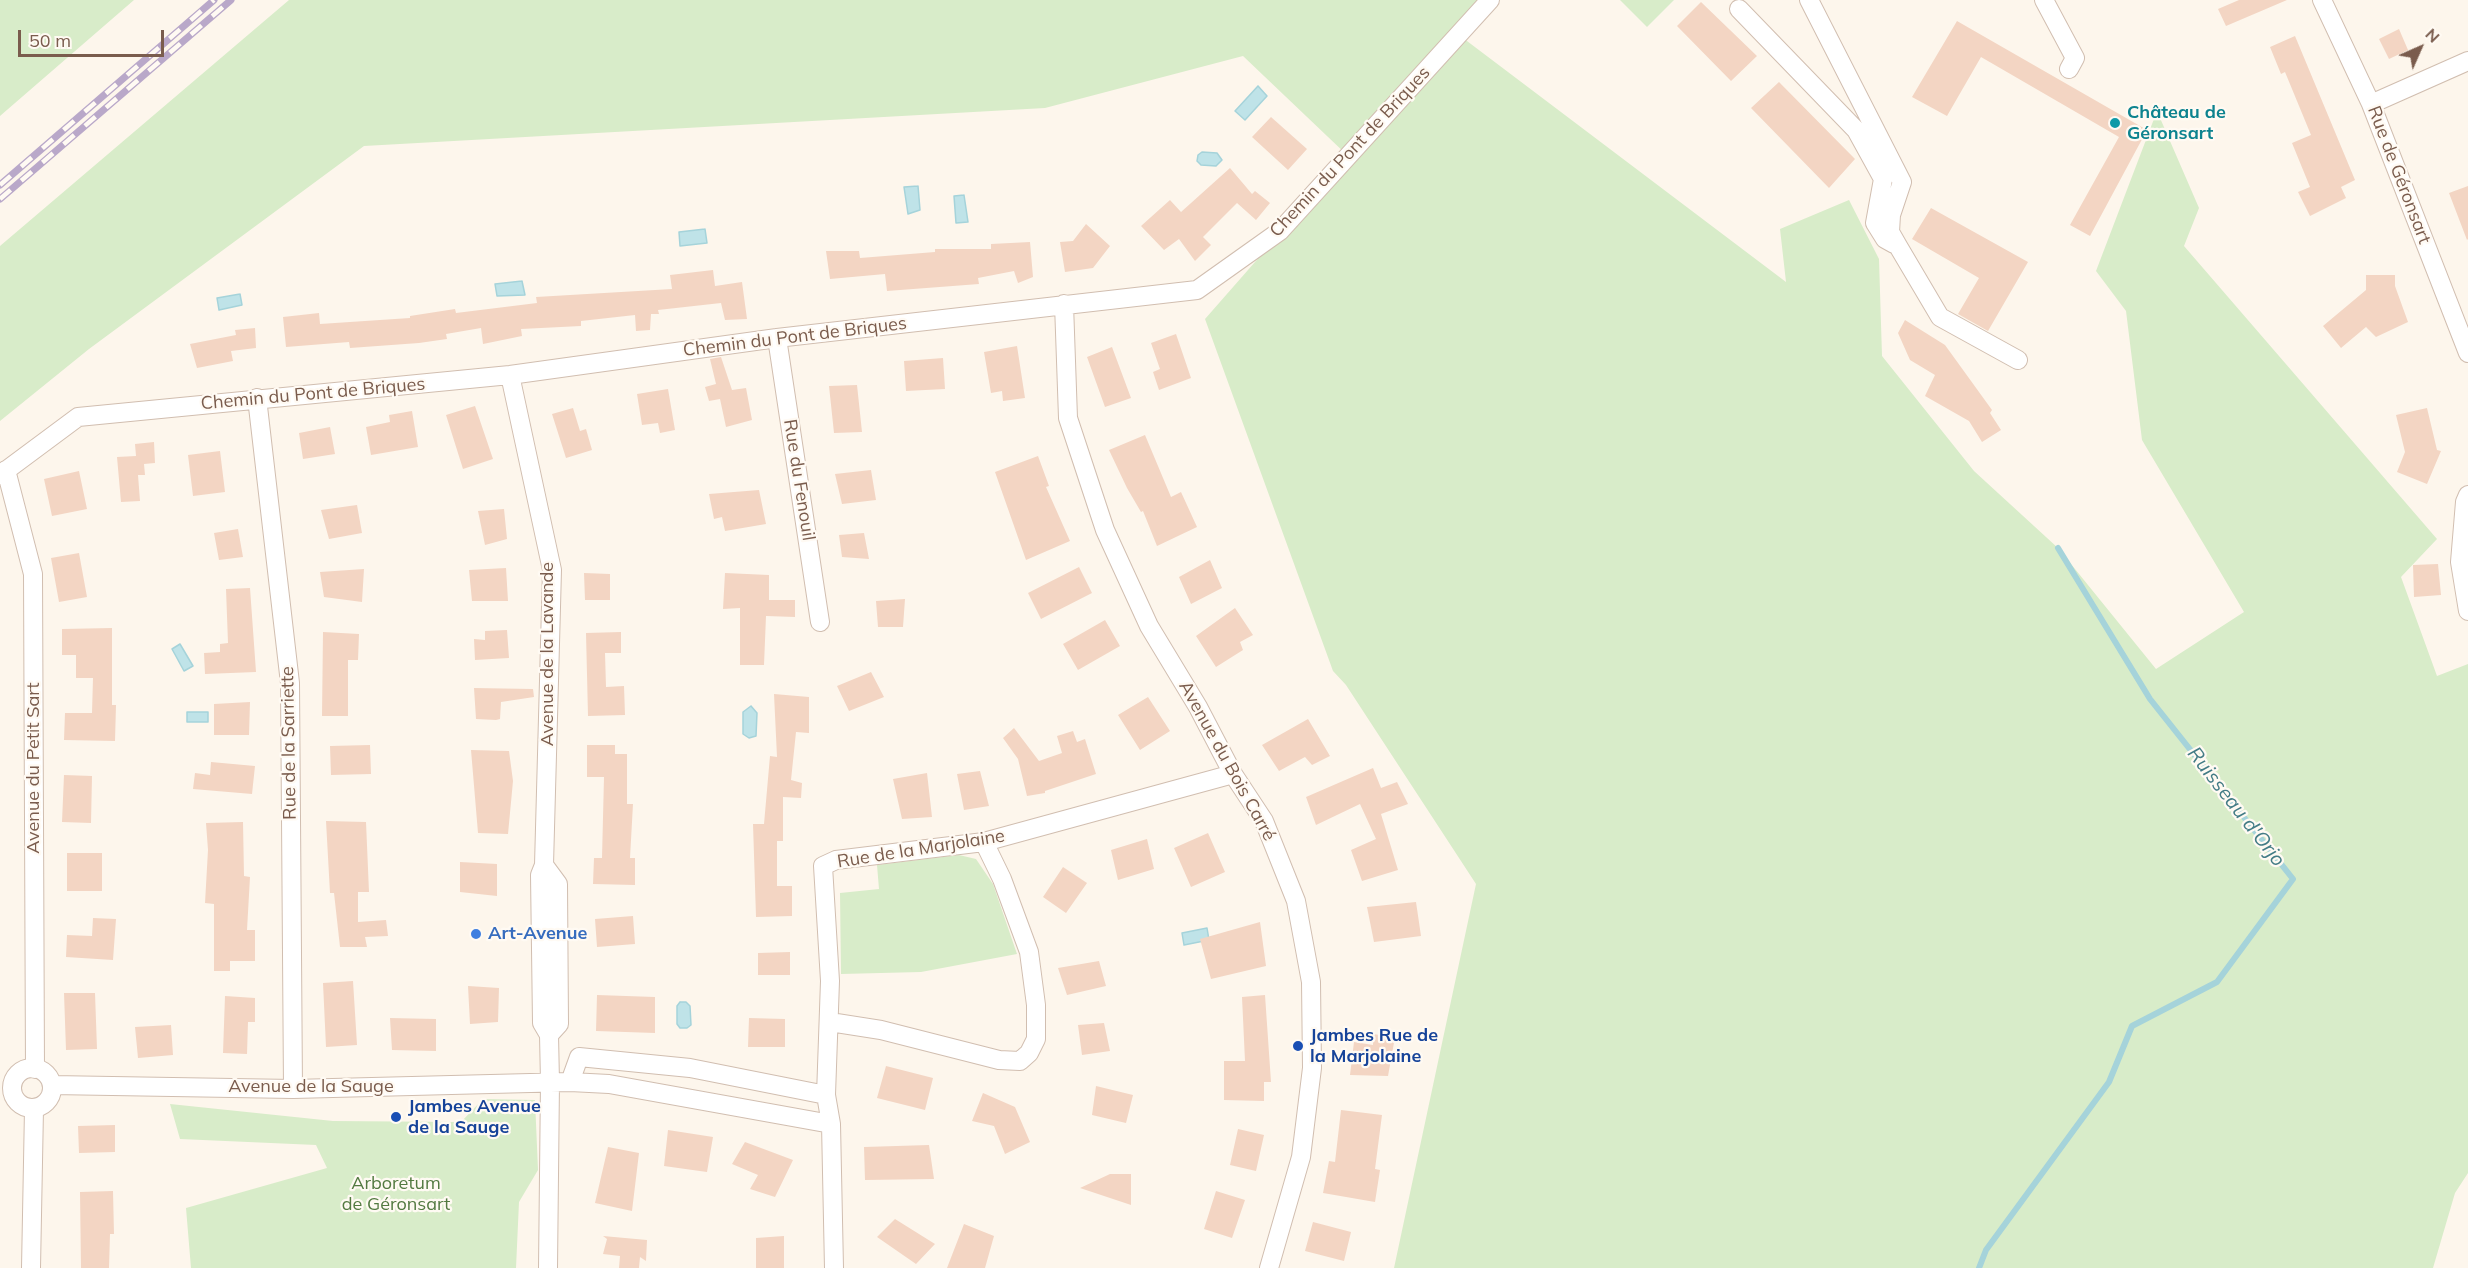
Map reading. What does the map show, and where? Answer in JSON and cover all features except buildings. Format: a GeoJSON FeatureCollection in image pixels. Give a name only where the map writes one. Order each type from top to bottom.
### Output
{"type":"FeatureCollection","features":[{"type":"Feature","properties":{"kind":"street","name":"Chemin du Pont de Briques"},"geometry":{"type":"LineString","coordinates":[[3,473],[78,417],[510,375],[777,338],[1197,290],[1280,231],[1490,0]]}},
{"type":"Feature","properties":{"kind":"street"},"geometry":{"type":"LineString","coordinates":[[1809,0],[1902,182],[1891,215],[1890,232],[1898,246],[1940,317],[2018,360]]}},
{"type":"Feature","properties":{"kind":"street"},"geometry":{"type":"LineString","coordinates":[[2044,0],[2075,58],[2070,69]]}},
{"type":"Feature","properties":{"kind":"street","name":"Rue de Géronsart"},"geometry":{"type":"LineString","coordinates":[[2322,0],[2371,104],[2468,353]]}},
{"type":"Feature","properties":{"kind":"street"},"geometry":{"type":"LineString","coordinates":[[1740,9],[1856,130],[1883,179],[1875,223],[1885,239],[1898,246]]}},
{"type":"Feature","properties":{"kind":"street"},"geometry":{"type":"LineString","coordinates":[[2371,104],[2468,61]]}},
{"type":"Feature","properties":{"kind":"street","name":"Avenue du Bois Carré"},"geometry":{"type":"LineString","coordinates":[[1064,304],[1068,418],[1105,530],[1149,626],[1233,774],[1264,821],[1296,901],[1311,982],[1312,1068],[1301,1157],[1269,1268]]}},
{"type":"Feature","properties":{"kind":"street","name":"Rue du Fenouil"},"geometry":{"type":"LineString","coordinates":[[777,338],[820,622]]}},
{"type":"Feature","properties":{"kind":"street","name":"Avenue de la Lavande"},"geometry":{"type":"LineString","coordinates":[[510,375],[552,570],[544,865],[558,884],[559,1024],[549,1035],[548,1268]]}},
{"type":"Feature","properties":{"kind":"street","name":"Rue de la Sarriette"},"geometry":{"type":"LineString","coordinates":[[257,399],[290,682],[293,1089]]}},
{"type":"Feature","properties":{"kind":"street","name":"Avenue du Petit Sart"},"geometry":{"type":"LineString","coordinates":[[3,473],[33,574],[35,1069]]}},
{"type":"Feature","properties":{"kind":"street"},"geometry":{"type":"LineString","coordinates":[[2468,495],[2465,502],[2460,562],[2468,611]]}},
{"type":"Feature","properties":{"kind":"street","name":"Rue de la Marjolaine"},"geometry":{"type":"LineString","coordinates":[[834,1268],[831,1124],[826,1095],[830,1022],[823,866],[836,860],[984,842],[1233,774]]}},
{"type":"Feature","properties":{"kind":"street"},"geometry":{"type":"LineString","coordinates":[[830,1022],[881,1030],[999,1060],[1020,1061],[1029,1053],[1036,1039],[1036,1005],[1029,952],[1002,879],[984,842]]}},
{"type":"Feature","properties":{"kind":"street"},"geometry":{"type":"LineString","coordinates":[[570,1082],[579,1057],[690,1068],[826,1095]]}},
{"type":"Feature","properties":{"kind":"street"},"geometry":{"type":"LineString","coordinates":[[28,1068],[35,1069],[48,1076],[52,1085],[48,1100],[34,1109],[24,1107],[16,1100],[6,1083],[28,1068]]}},
{"type":"Feature","properties":{"kind":"street","name":"Avenue de la Sauge"},"geometry":{"type":"LineString","coordinates":[[52,1085],[293,1089],[570,1082],[609,1084],[831,1124]]}},
{"type":"Feature","properties":{"kind":"street"},"geometry":{"type":"LineString","coordinates":[[31,1268],[34,1109]]}},
{"type":"Feature","properties":{"kind":"green space"},"geometry":{"type":"Polygon","coordinates":[[[0,0],[134,0],[0,116],[0,0]]]}},
{"type":"Feature","properties":{"kind":"green space"},"geometry":{"type":"Polygon","coordinates":[[[289,0],[1490,0],[1459,35],[1786,282],[1780,229],[1849,200],[1879,259],[1882,356],[1974,471],[2058,548],[2156,669],[2244,612],[2142,440],[2126,311],[2096,271],[2157,111],[2199,208],[2184,246],[2437,539],[2401,577],[2437,676],[2468,664],[2468,1173],[2455,1193],[2433,1268],[1394,1268],[1476,884],[1346,685],[1333,671],[1205,319],[1348,156],[1243,56],[1045,108],[364,146],[89,349],[0,421],[0,246],[289,0]]]}},
{"type":"Feature","properties":{"kind":"green space"},"geometry":{"type":"Polygon","coordinates":[[[1620,0],[1674,0],[1647,27],[1620,0]]]}},
{"type":"Feature","properties":{"kind":"green space"},"geometry":{"type":"Polygon","coordinates":[[[959,855],[976,859],[993,884],[1017,954],[921,972],[841,974],[840,893],[879,889],[877,865],[959,855]]]}},
{"type":"Feature","properties":{"kind":"green space","name":"Arboretum de Géronsart"},"geometry":{"type":"Polygon","coordinates":[[[483,1099],[535,1100],[538,1170],[519,1202],[516,1268],[191,1268],[186,1208],[327,1168],[316,1145],[180,1139],[170,1104],[333,1121],[461,1122],[483,1099]]]}},
{"type":"Feature","properties":{"kind":"water"},"geometry":{"type":"Polygon","coordinates":[[[1258,86],[1267,96],[1245,120],[1235,111],[1258,86]]]}},
{"type":"Feature","properties":{"kind":"water"},"geometry":{"type":"Polygon","coordinates":[[[1202,152],[1217,153],[1222,160],[1216,166],[1201,165],[1197,161],[1198,155],[1202,152]]]}},
{"type":"Feature","properties":{"kind":"water"},"geometry":{"type":"Polygon","coordinates":[[[918,186],[920,210],[908,214],[904,187],[918,186]]]}},
{"type":"Feature","properties":{"kind":"water"},"geometry":{"type":"Polygon","coordinates":[[[964,195],[968,222],[956,223],[954,196],[964,195]]]}},
{"type":"Feature","properties":{"kind":"water"},"geometry":{"type":"Polygon","coordinates":[[[705,229],[707,243],[680,246],[679,232],[705,229]]]}},
{"type":"Feature","properties":{"kind":"water"},"geometry":{"type":"Polygon","coordinates":[[[522,281],[525,295],[497,296],[495,284],[522,281]]]}},
{"type":"Feature","properties":{"kind":"water"},"geometry":{"type":"Polygon","coordinates":[[[240,294],[242,305],[219,310],[217,298],[240,294]]]}},
{"type":"Feature","properties":{"kind":"water"},"geometry":{"type":"Polygon","coordinates":[[[180,644],[193,666],[184,671],[172,649],[180,644]]]}},
{"type":"Feature","properties":{"kind":"water"},"geometry":{"type":"Polygon","coordinates":[[[751,706],[757,713],[756,736],[749,738],[743,734],[743,712],[751,706]]]}},
{"type":"Feature","properties":{"kind":"water"},"geometry":{"type":"Polygon","coordinates":[[[187,712],[208,712],[208,722],[187,722],[187,712]]]}},
{"type":"Feature","properties":{"kind":"water"},"geometry":{"type":"Polygon","coordinates":[[[1207,928],[1209,940],[1184,945],[1182,933],[1207,928]]]}},
{"type":"Feature","properties":{"kind":"water"},"geometry":{"type":"Polygon","coordinates":[[[680,1002],[686,1002],[690,1006],[691,1025],[687,1028],[680,1028],[677,1024],[677,1006],[680,1002]]]}},
{"type":"Feature","properties":{"kind":"waterway","name":"Ruisseau d'Orjo"},"geometry":{"type":"LineString","coordinates":[[1979,1268],[1986,1250],[2109,1082],[2132,1026],[2217,982],[2293,879],[2150,699],[2058,548]]}},
{"type":"Feature","properties":{"kind":"railway"},"geometry":{"type":"LineString","coordinates":[[0,185],[214,0]]}},
{"type":"Feature","properties":{"kind":"railway"},"geometry":{"type":"LineString","coordinates":[[0,199],[231,0]]}},
{"type":"Feature","properties":{"kind":"place","name":"Château de Géronsart"},"geometry":{"type":"Point","coordinates":[2115,123]}},
{"type":"Feature","properties":{"kind":"place","name":"Art-Avenue"},"geometry":{"type":"Point","coordinates":[476,934]}},
{"type":"Feature","properties":{"kind":"place","name":"Jambes Rue de la Marjolaine"},"geometry":{"type":"Point","coordinates":[1298,1046]}},
{"type":"Feature","properties":{"kind":"place","name":"Jambes Avenue de la Sauge"},"geometry":{"type":"Point","coordinates":[396,1117]}}]}
